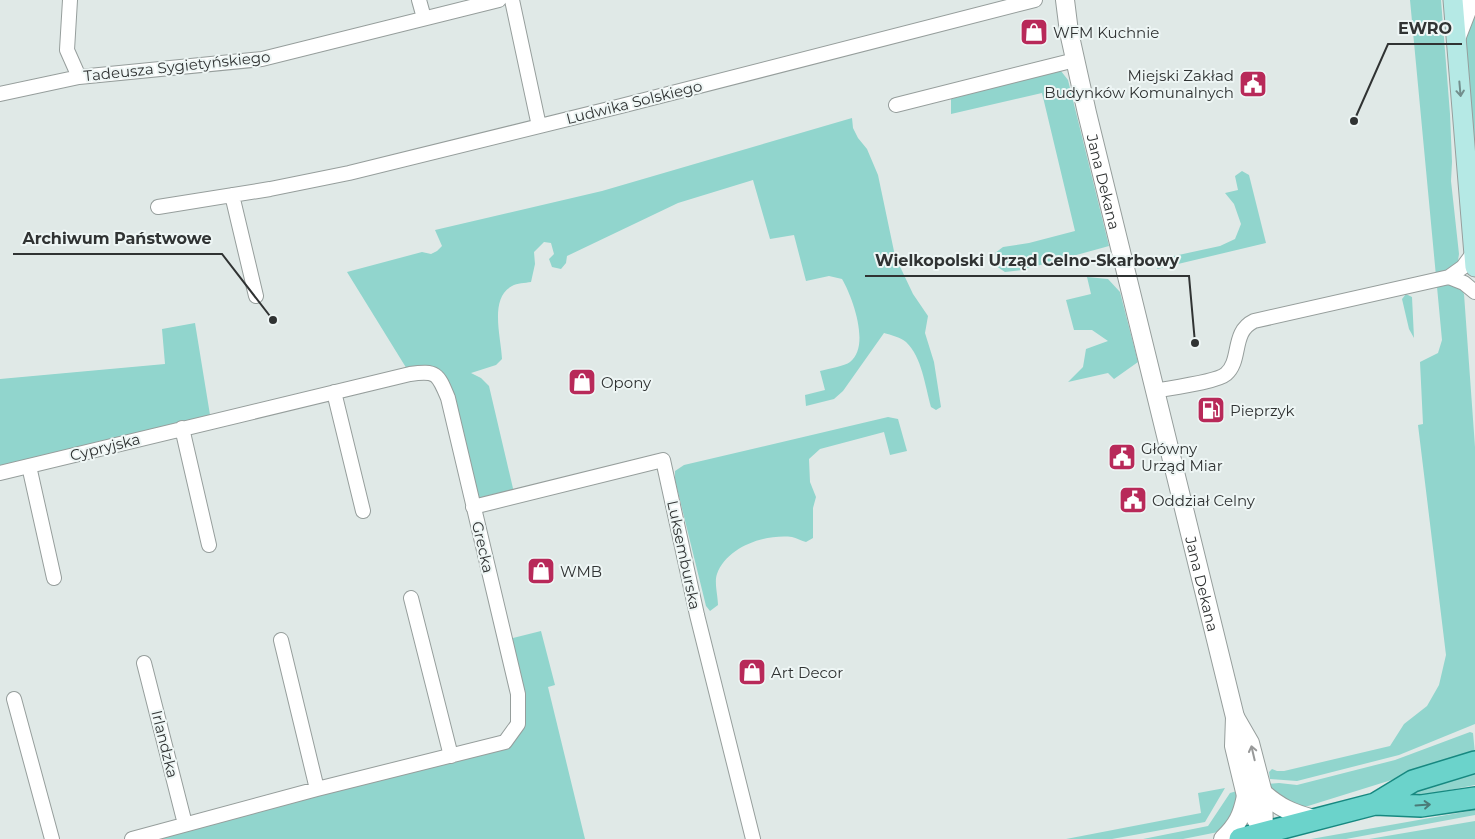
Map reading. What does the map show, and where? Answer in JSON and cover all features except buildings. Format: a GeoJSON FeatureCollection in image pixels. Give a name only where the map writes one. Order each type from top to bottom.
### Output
{"type":"FeatureCollection","features":[{"type":"Feature","properties":{"kind":"main road"},"geometry":{"type":"LineString","coordinates":[[1453,0],[1474,259]]}},
{"type":"Feature","properties":{"kind":"main road"},"geometry":{"type":"LineString","coordinates":[[1375,804],[1413,781],[1475,762]]}},
{"type":"Feature","properties":{"kind":"main road"},"geometry":{"type":"LineString","coordinates":[[1240,839],[1375,804],[1420,806],[1475,798]]}},
{"type":"Feature","properties":{"kind":"street"},"geometry":{"type":"LineString","coordinates":[[70,0],[67,50],[79,77]]}},
{"type":"Feature","properties":{"kind":"street"},"geometry":{"type":"LineString","coordinates":[[419,0],[424,18]]}},
{"type":"Feature","properties":{"kind":"street","name":"Tadeusza Sygietyńskiego"},"geometry":{"type":"LineString","coordinates":[[0,94],[79,77],[262,59],[499,0]]}},
{"type":"Feature","properties":{"kind":"street"},"geometry":{"type":"LineString","coordinates":[[512,0],[539,126]]}},
{"type":"Feature","properties":{"kind":"street","name":"Ludwika Solskiego"},"geometry":{"type":"LineString","coordinates":[[158,207],[349,173],[1035,0]]}},
{"type":"Feature","properties":{"kind":"street","name":"Jana Dekana"},"geometry":{"type":"LineString","coordinates":[[1065,0],[1075,60],[1234,718],[1234,746],[1254,794],[1254,816],[1264,833]]}},
{"type":"Feature","properties":{"kind":"street"},"geometry":{"type":"LineString","coordinates":[[1456,40],[1471,0]]}},
{"type":"Feature","properties":{"kind":"street"},"geometry":{"type":"LineString","coordinates":[[896,105],[1075,60]]}},
{"type":"Feature","properties":{"kind":"street"},"geometry":{"type":"LineString","coordinates":[[232,195],[256,296]]}},
{"type":"Feature","properties":{"kind":"street"},"geometry":{"type":"LineString","coordinates":[[1154,391],[1222,377],[1231,368],[1244,328],[1254,321],[1449,277],[1474,259]]}},
{"type":"Feature","properties":{"kind":"street"},"geometry":{"type":"LineString","coordinates":[[1449,277],[1464,283],[1475,292]]}},
{"type":"Feature","properties":{"kind":"street","name":"Cypryjska"},"geometry":{"type":"LineString","coordinates":[[0,473],[410,374],[425,372],[434,374]]}},
{"type":"Feature","properties":{"kind":"street","name":"Grecka"},"geometry":{"type":"LineString","coordinates":[[434,374],[441,382],[448,398],[518,694],[518,724],[505,742],[451,756]]}},
{"type":"Feature","properties":{"kind":"street"},"geometry":{"type":"LineString","coordinates":[[334,392],[363,511]]}},
{"type":"Feature","properties":{"kind":"street"},"geometry":{"type":"LineString","coordinates":[[182,428],[209,545]]}},
{"type":"Feature","properties":{"kind":"street","name":"Luksemburska"},"geometry":{"type":"LineString","coordinates":[[473,507],[664,460],[697,615],[753,839]]}},
{"type":"Feature","properties":{"kind":"street"},"geometry":{"type":"LineString","coordinates":[[29,466],[54,578]]}},
{"type":"Feature","properties":{"kind":"street"},"geometry":{"type":"LineString","coordinates":[[132,839],[317,789],[451,756],[411,598]]}},
{"type":"Feature","properties":{"kind":"street"},"geometry":{"type":"LineString","coordinates":[[281,640],[317,789]]}},
{"type":"Feature","properties":{"kind":"street","name":"Irlandzka"},"geometry":{"type":"LineString","coordinates":[[144,664],[185,824]]}},
{"type":"Feature","properties":{"kind":"street"},"geometry":{"type":"LineString","coordinates":[[14,699],[52,839]]}},
{"type":"Feature","properties":{"kind":"street"},"geometry":{"type":"LineString","coordinates":[[1223,839],[1234,828],[1254,794],[1285,809],[1314,819]]}},
{"type":"Feature","properties":{"kind":"shaded area"},"geometry":{"type":"Polygon","coordinates":[[[1410,0],[1441,0],[1450,114],[1451,181],[1459,254],[1458,274],[1464,294],[1475,447],[1475,724],[1399,755],[1297,781],[1270,779],[1269,772],[1272,769],[1284,771],[1390,746],[1404,724],[1427,706],[1439,685],[1446,655],[1418,425],[1423,424],[1420,362],[1438,353],[1442,340],[1410,0]]]}},
{"type":"Feature","properties":{"kind":"shaded area"},"geometry":{"type":"Polygon","coordinates":[[[1475,0],[1475,169],[1462,39],[1475,0]]]}},
{"type":"Feature","properties":{"kind":"shaded area"},"geometry":{"type":"Polygon","coordinates":[[[1061,71],[1068,80],[1109,246],[1022,270],[1005,272],[996,266],[995,253],[1003,247],[1029,243],[1075,231],[1042,93],[951,114],[951,99],[1061,71]]]}},
{"type":"Feature","properties":{"kind":"shaded area"},"geometry":{"type":"Polygon","coordinates":[[[852,118],[853,128],[867,149],[878,175],[895,256],[913,294],[928,316],[925,333],[934,362],[941,407],[936,410],[931,407],[922,372],[911,348],[901,339],[884,333],[843,391],[834,399],[806,406],[805,395],[825,390],[820,371],[848,363],[856,355],[859,345],[858,321],[842,279],[829,276],[806,281],[794,235],[770,239],[753,180],[678,203],[567,256],[566,263],[561,269],[552,267],[549,259],[554,254],[551,243],[544,242],[534,252],[535,264],[531,282],[512,286],[505,292],[498,309],[502,359],[496,365],[471,373],[481,378],[489,386],[515,497],[473,507],[441,382],[410,374],[347,272],[422,252],[431,254],[442,246],[435,230],[602,191],[852,118]]]}},
{"type":"Feature","properties":{"kind":"shaded area"},"geometry":{"type":"Polygon","coordinates":[[[1242,171],[1249,175],[1266,243],[1157,269],[1160,259],[1220,246],[1235,239],[1241,224],[1234,204],[1225,193],[1238,190],[1235,176],[1242,171]]]}},
{"type":"Feature","properties":{"kind":"shaded area"},"geometry":{"type":"Polygon","coordinates":[[[1087,277],[1108,279],[1120,292],[1138,362],[1114,379],[1108,373],[1068,382],[1083,367],[1086,349],[1108,341],[1092,330],[1074,330],[1066,300],[1091,294],[1087,277]]]}},
{"type":"Feature","properties":{"kind":"shaded area"},"geometry":{"type":"Polygon","coordinates":[[[1406,294],[1412,297],[1414,338],[1409,329],[1402,299],[1406,294]]]}},
{"type":"Feature","properties":{"kind":"shaded area"},"geometry":{"type":"Polygon","coordinates":[[[195,323],[211,421],[0,473],[0,379],[165,364],[162,329],[195,323]]]}},
{"type":"Feature","properties":{"kind":"shaded area"},"geometry":{"type":"Polygon","coordinates":[[[888,417],[898,419],[907,451],[890,455],[884,432],[820,449],[809,459],[810,482],[816,497],[813,508],[813,538],[806,542],[792,537],[759,540],[748,544],[729,556],[716,577],[718,605],[710,611],[706,606],[675,480],[675,471],[684,465],[888,417]]]}},
{"type":"Feature","properties":{"kind":"shaded area"},"geometry":{"type":"Polygon","coordinates":[[[541,631],[555,685],[548,687],[585,839],[132,839],[505,742],[518,724],[505,640],[541,631]]]}},
{"type":"Feature","properties":{"kind":"shaded area"},"geometry":{"type":"Polygon","coordinates":[[[1470,732],[1473,733],[1475,754],[1308,806],[1293,806],[1265,784],[1297,785],[1395,760],[1470,732]]]}},
{"type":"Feature","properties":{"kind":"shaded area"},"geometry":{"type":"Polygon","coordinates":[[[1475,771],[1475,785],[1404,799],[1402,794],[1475,771]]]}},
{"type":"Feature","properties":{"kind":"shaded area"},"geometry":{"type":"Polygon","coordinates":[[[1225,788],[1205,822],[1112,839],[1066,839],[1201,813],[1198,793],[1225,788]]]}},
{"type":"Feature","properties":{"kind":"shaded area"},"geometry":{"type":"Polygon","coordinates":[[[1237,791],[1236,813],[1218,832],[1183,839],[1143,839],[1208,826],[1230,793],[1237,791]]]}},
{"type":"Feature","properties":{"kind":"shaded area"},"geometry":{"type":"Polygon","coordinates":[[[1475,810],[1475,815],[1346,839],[1311,839],[1475,810]]]}},
{"type":"Feature","properties":{"kind":"shaded area"},"geometry":{"type":"Polygon","coordinates":[[[1475,821],[1475,839],[1369,839],[1475,821]]]}},
{"type":"Feature","properties":{"kind":"place","name":"WFM Kuchnie"},"geometry":{"type":"Point","coordinates":[1034,32]}},
{"type":"Feature","properties":{"kind":"place","name":"Miejski Zakład Budynków Komunalnych"},"geometry":{"type":"Point","coordinates":[1253,84]}},
{"type":"Feature","properties":{"kind":"place","name":"EWRO"},"geometry":{"type":"Point","coordinates":[1354,121]}},
{"type":"Feature","properties":{"kind":"place","name":"Archiwum Państwowe"},"geometry":{"type":"Point","coordinates":[273,320]}},
{"type":"Feature","properties":{"kind":"place","name":"Wielkopolski Urząd Celno-Skarbowy"},"geometry":{"type":"Point","coordinates":[1195,343]}},
{"type":"Feature","properties":{"kind":"place","name":"Opony"},"geometry":{"type":"Point","coordinates":[582,382]}},
{"type":"Feature","properties":{"kind":"place","name":"Pieprzyk"},"geometry":{"type":"Point","coordinates":[1211,410]}},
{"type":"Feature","properties":{"kind":"place","name":"Główny Urząd Miar"},"geometry":{"type":"Point","coordinates":[1122,457]}},
{"type":"Feature","properties":{"kind":"place","name":"Oddział Celny"},"geometry":{"type":"Point","coordinates":[1133,500]}},
{"type":"Feature","properties":{"kind":"place","name":"WMB"},"geometry":{"type":"Point","coordinates":[541,571]}},
{"type":"Feature","properties":{"kind":"place","name":"Art Decor"},"geometry":{"type":"Point","coordinates":[752,672]}}]}
